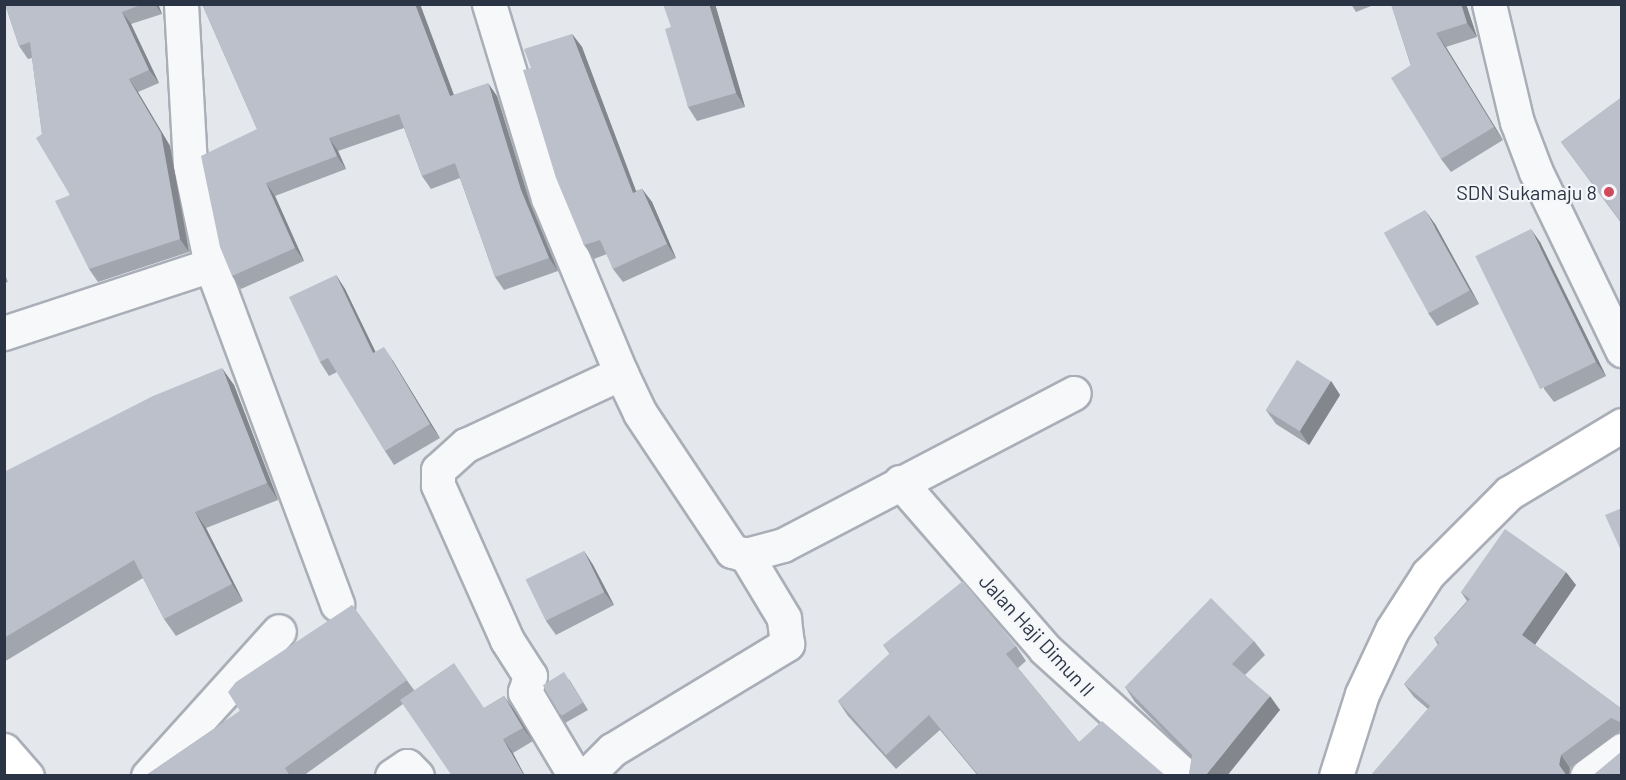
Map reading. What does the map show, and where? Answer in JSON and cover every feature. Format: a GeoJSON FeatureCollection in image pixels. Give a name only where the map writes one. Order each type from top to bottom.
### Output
{"type":"FeatureCollection","features":[{"type":"Feature","properties":{"kind":"street"},"geometry":{"type":"LineString","coordinates":[[181,4],[190,165],[211,265],[337,604]]}},
{"type":"Feature","properties":{"kind":"street"},"geometry":{"type":"LineString","coordinates":[[489,4],[548,198],[621,373],[718,537],[746,555],[784,618],[787,644],[612,750],[586,776]]}},
{"type":"Feature","properties":{"kind":"street"},"geometry":{"type":"LineString","coordinates":[[1489,4],[1502,69],[1536,172],[1622,350]]}},
{"type":"Feature","properties":{"kind":"street"},"geometry":{"type":"LineString","coordinates":[[4,333],[211,265]]}},
{"type":"Feature","properties":{"kind":"street"},"geometry":{"type":"LineString","coordinates":[[575,776],[525,692],[530,676],[507,640],[438,485],[438,470],[466,445],[621,373]]}},
{"type":"Feature","properties":{"kind":"street"},"geometry":{"type":"LineString","coordinates":[[746,555],[783,545],[1074,393]]}},
{"type":"Feature","properties":{"kind":"street"},"geometry":{"type":"LineString","coordinates":[[1336,776],[1362,694],[1392,630],[1428,574],[1509,493],[1622,425]]}},
{"type":"Feature","properties":{"kind":"street","name":"Jalan Haji Dimun II"},"geometry":{"type":"LineString","coordinates":[[900,482],[1045,649],[1185,776]]}},
{"type":"Feature","properties":{"kind":"street"},"geometry":{"type":"LineString","coordinates":[[148,776],[279,631]]}},
{"type":"Feature","properties":{"kind":"street"},"geometry":{"type":"LineString","coordinates":[[4,750],[27,776]]}},
{"type":"Feature","properties":{"kind":"street"},"geometry":{"type":"LineString","coordinates":[[1587,776],[1622,750]]}},
{"type":"Feature","properties":{"kind":"street"},"geometry":{"type":"LineString","coordinates":[[392,776],[407,766],[417,776]]}},
{"type":"Feature","properties":{"kind":"building"},"geometry":{"type":"Polygon","coordinates":[[[5,4],[143,4],[122,12],[149,70],[129,79],[161,133],[180,239],[89,269],[55,201],[70,195],[36,138],[42,134],[30,42],[19,46],[5,4]]]}},
{"type":"Feature","properties":{"kind":"building"},"geometry":{"type":"Polygon","coordinates":[[[202,4],[415,4],[450,96],[488,83],[521,190],[549,258],[495,277],[455,163],[422,176],[399,114],[329,138],[337,156],[266,183],[295,248],[232,276],[220,247],[201,156],[257,129],[202,4]]]}},
{"type":"Feature","properties":{"kind":"building"},"geometry":{"type":"Polygon","coordinates":[[[663,4],[709,4],[736,93],[688,107],[665,29],[671,27],[663,4]]]}},
{"type":"Feature","properties":{"kind":"building"},"geometry":{"type":"Polygon","coordinates":[[[1391,4],[1461,4],[1467,23],[1436,33],[1494,127],[1441,159],[1391,78],[1411,65],[1391,4]]]}},
{"type":"Feature","properties":{"kind":"building"},"geometry":{"type":"Polygon","coordinates":[[[572,34],[633,193],[642,189],[667,244],[613,269],[600,240],[584,245],[556,178],[523,70],[531,68],[524,49],[572,34]]]}},
{"type":"Feature","properties":{"kind":"building","name":"SDN Sukamaju 8"},"geometry":{"type":"Polygon","coordinates":[[[1622,97],[1622,223],[1561,142],[1622,97]]]}},
{"type":"Feature","properties":{"kind":"building"},"geometry":{"type":"Polygon","coordinates":[[[1425,210],[1470,290],[1428,313],[1384,233],[1425,210]]]}},
{"type":"Feature","properties":{"kind":"building"},"geometry":{"type":"Polygon","coordinates":[[[1531,229],[1596,362],[1540,389],[1475,256],[1531,229]]]}},
{"type":"Feature","properties":{"kind":"building"},"geometry":{"type":"Polygon","coordinates":[[[336,275],[373,353],[384,347],[430,424],[385,451],[328,358],[320,362],[289,297],[336,275]]]}},
{"type":"Feature","properties":{"kind":"building"},"geometry":{"type":"Polygon","coordinates":[[[1297,360],[1331,381],[1300,431],[1266,410],[1297,360]]]}},
{"type":"Feature","properties":{"kind":"building"},"geometry":{"type":"Polygon","coordinates":[[[222,368],[267,483],[195,512],[232,584],[164,619],[134,560],[4,638],[4,472],[153,396],[222,368]]]}},
{"type":"Feature","properties":{"kind":"building"},"geometry":{"type":"Polygon","coordinates":[[[1622,508],[1622,553],[1605,515],[1622,508]]]}},
{"type":"Feature","properties":{"kind":"building"},"geometry":{"type":"Polygon","coordinates":[[[1505,529],[1566,572],[1522,635],[1622,709],[1622,723],[1611,718],[1561,755],[1559,765],[1567,776],[1370,776],[1430,706],[1404,684],[1439,643],[1434,638],[1470,599],[1461,592],[1505,529]]]}},
{"type":"Feature","properties":{"kind":"building"},"geometry":{"type":"Polygon","coordinates":[[[584,551],[604,592],[546,621],[526,579],[584,551]]]}},
{"type":"Feature","properties":{"kind":"building"},"geometry":{"type":"Polygon","coordinates":[[[963,581],[1016,646],[1006,654],[1079,742],[1102,721],[1166,776],[979,776],[929,715],[886,755],[838,701],[890,653],[883,645],[963,581]]]}},
{"type":"Feature","properties":{"kind":"building"},"geometry":{"type":"Polygon","coordinates":[[[1211,598],[1254,641],[1232,664],[1270,696],[1205,776],[1184,776],[1189,774],[1192,755],[1125,687],[1211,598]]]}},
{"type":"Feature","properties":{"kind":"building"},"geometry":{"type":"Polygon","coordinates":[[[352,605],[407,680],[285,768],[290,776],[145,776],[240,711],[228,692],[236,682],[352,605]]]}},
{"type":"Feature","properties":{"kind":"building"},"geometry":{"type":"Polygon","coordinates":[[[454,663],[484,708],[504,696],[523,728],[503,739],[524,776],[452,776],[400,700],[454,663]]]}},
{"type":"Feature","properties":{"kind":"building"},"geometry":{"type":"Polygon","coordinates":[[[564,672],[583,703],[562,716],[543,685],[564,672]]]}},
{"type":"Feature","properties":{"kind":"building"},"geometry":{"type":"Polygon","coordinates":[[[1622,751],[1622,776],[1592,776],[1622,751]]]}},
{"type":"Feature","properties":{"kind":"place","name":"SDN Sukamaju 8"},"geometry":{"type":"Point","coordinates":[1609,192]}}]}
